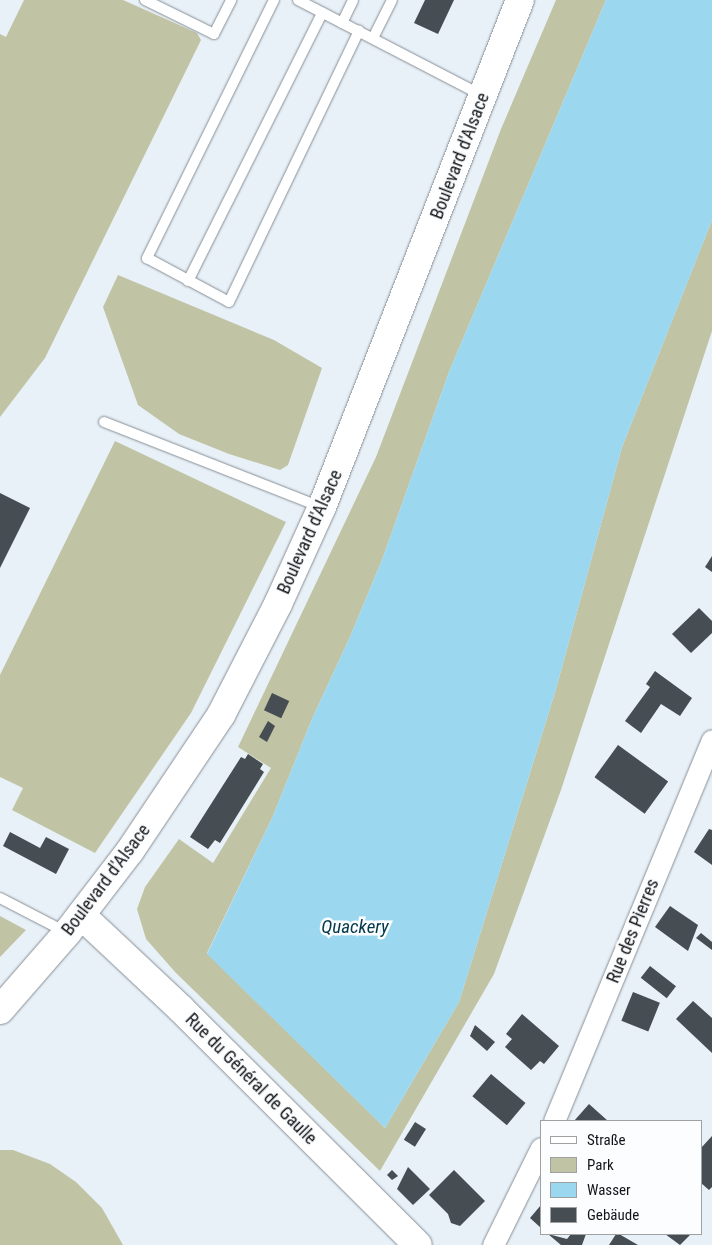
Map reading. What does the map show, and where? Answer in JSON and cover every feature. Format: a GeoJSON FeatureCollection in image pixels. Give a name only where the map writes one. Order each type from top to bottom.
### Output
{"type":"FeatureCollection","features":[{"type":"Feature","properties":{"kind":"street","name":"Boulevard d'Alsace"},"geometry":{"type":"LineString","coordinates":[[0,1010],[74,924],[168,798],[221,715],[278,604],[322,507],[520,0]]}},
{"type":"Feature","properties":{"kind":"street","name":"Rue des Pierres"},"geometry":{"type":"LineString","coordinates":[[554,1120],[712,740]]}},
{"type":"Feature","properties":{"kind":"street","name":"Rue du Général de Gaulle"},"geometry":{"type":"LineString","coordinates":[[74,924],[182,1009],[418,1245]]}},
{"type":"Feature","properties":{"kind":"street"},"geometry":{"type":"LineString","coordinates":[[493,1245],[540,1150]]}},
{"type":"Feature","properties":{"kind":"lane"},"geometry":{"type":"LineString","coordinates":[[145,0],[214,34],[231,0]]}},
{"type":"Feature","properties":{"kind":"lane"},"geometry":{"type":"LineString","coordinates":[[274,0],[147,258],[188,282],[229,302],[359,31]]}},
{"type":"Feature","properties":{"kind":"lane"},"geometry":{"type":"LineString","coordinates":[[298,0],[312,3],[322,13],[482,96]]}},
{"type":"Feature","properties":{"kind":"lane"},"geometry":{"type":"LineString","coordinates":[[342,22],[353,0]]}},
{"type":"Feature","properties":{"kind":"lane"},"geometry":{"type":"LineString","coordinates":[[373,38],[392,0]]}},
{"type":"Feature","properties":{"kind":"lane"},"geometry":{"type":"LineString","coordinates":[[188,282],[322,13]]}},
{"type":"Feature","properties":{"kind":"lane"},"geometry":{"type":"LineString","coordinates":[[104,422],[322,507]]}},
{"type":"Feature","properties":{"kind":"lane"},"geometry":{"type":"LineString","coordinates":[[0,898],[74,924]]}},
{"type":"Feature","properties":{"kind":"green space"},"geometry":{"type":"Polygon","coordinates":[[[24,0],[123,0],[197,33],[201,40],[45,358],[0,417],[0,34],[6,37],[24,0]]]}},
{"type":"Feature","properties":{"kind":"green space"},"geometry":{"type":"Polygon","coordinates":[[[556,0],[606,0],[449,372],[382,560],[350,637],[312,719],[273,816],[207,953],[385,1128],[459,1002],[556,689],[622,447],[712,220],[712,331],[561,790],[494,974],[380,1171],[176,973],[146,939],[137,909],[145,887],[179,839],[213,863],[271,768],[238,747],[376,457],[501,129],[556,0]]]}},
{"type":"Feature","properties":{"kind":"green space"},"geometry":{"type":"Polygon","coordinates":[[[118,275],[274,340],[322,368],[288,465],[280,470],[229,454],[179,434],[138,405],[103,307],[118,275]]]}},
{"type":"Feature","properties":{"kind":"green space"},"geometry":{"type":"Polygon","coordinates":[[[115,441],[286,522],[191,713],[95,853],[12,810],[23,788],[0,777],[0,675],[115,441]]]}},
{"type":"Feature","properties":{"kind":"green space"},"geometry":{"type":"Polygon","coordinates":[[[0,916],[26,930],[0,957],[0,916]]]}},
{"type":"Feature","properties":{"kind":"green space"},"geometry":{"type":"Polygon","coordinates":[[[0,1150],[13,1150],[50,1164],[76,1182],[102,1208],[123,1245],[0,1245],[0,1150]]]}},
{"type":"Feature","properties":{"kind":"water","name":"Quackery"},"geometry":{"type":"Polygon","coordinates":[[[606,0],[712,0],[712,220],[622,447],[556,689],[459,1002],[385,1128],[207,954],[273,816],[312,719],[350,637],[382,560],[449,372],[606,0]]]}},
{"type":"Feature","properties":{"kind":"building"},"geometry":{"type":"Polygon","coordinates":[[[425,0],[454,0],[438,34],[414,23],[425,0]]]}},
{"type":"Feature","properties":{"kind":"building"},"geometry":{"type":"Polygon","coordinates":[[[0,493],[30,508],[0,568],[0,493]]]}},
{"type":"Feature","properties":{"kind":"building"},"geometry":{"type":"Polygon","coordinates":[[[712,556],[712,572],[705,567],[712,556]]]}},
{"type":"Feature","properties":{"kind":"building"},"geometry":{"type":"Polygon","coordinates":[[[699,608],[712,621],[712,633],[691,653],[672,634],[699,608]]]}},
{"type":"Feature","properties":{"kind":"building"},"geometry":{"type":"Polygon","coordinates":[[[655,671],[692,698],[680,716],[661,704],[641,733],[625,721],[650,687],[646,684],[655,671]]]}},
{"type":"Feature","properties":{"kind":"building"},"geometry":{"type":"Polygon","coordinates":[[[272,693],[289,701],[281,718],[264,710],[272,693]]]}},
{"type":"Feature","properties":{"kind":"building"},"geometry":{"type":"Polygon","coordinates":[[[268,721],[275,726],[267,742],[259,737],[268,721]]]}},
{"type":"Feature","properties":{"kind":"building"},"geometry":{"type":"Polygon","coordinates":[[[618,745],[668,781],[645,814],[594,777],[618,745]]]}},
{"type":"Feature","properties":{"kind":"building"},"geometry":{"type":"Polygon","coordinates":[[[248,754],[263,764],[260,769],[264,772],[220,843],[215,840],[208,849],[190,837],[241,757],[245,759],[248,754]]]}},
{"type":"Feature","properties":{"kind":"building"},"geometry":{"type":"Polygon","coordinates":[[[709,829],[712,830],[712,865],[694,852],[709,829]]]}},
{"type":"Feature","properties":{"kind":"building"},"geometry":{"type":"Polygon","coordinates":[[[10,832],[40,848],[46,837],[69,849],[56,874],[3,846],[10,832]]]}},
{"type":"Feature","properties":{"kind":"building"},"geometry":{"type":"Polygon","coordinates":[[[670,906],[698,925],[688,951],[655,927],[670,906]]]}},
{"type":"Feature","properties":{"kind":"building"},"geometry":{"type":"Polygon","coordinates":[[[701,933],[712,942],[712,950],[696,938],[701,933]]]}},
{"type":"Feature","properties":{"kind":"building"},"geometry":{"type":"Polygon","coordinates":[[[650,966],[676,986],[667,998],[641,978],[650,966]]]}},
{"type":"Feature","properties":{"kind":"building"},"geometry":{"type":"Polygon","coordinates":[[[633,992],[660,1003],[648,1032],[621,1021],[633,992]]]}},
{"type":"Feature","properties":{"kind":"building"},"geometry":{"type":"Polygon","coordinates":[[[693,1001],[712,1018],[712,1053],[676,1019],[693,1001]]]}},
{"type":"Feature","properties":{"kind":"building"},"geometry":{"type":"Polygon","coordinates":[[[522,1014],[559,1046],[544,1064],[540,1061],[531,1070],[505,1047],[512,1039],[506,1034],[522,1014]]]}},
{"type":"Feature","properties":{"kind":"building"},"geometry":{"type":"Polygon","coordinates":[[[475,1025],[495,1042],[487,1051],[470,1036],[475,1025]]]}},
{"type":"Feature","properties":{"kind":"building"},"geometry":{"type":"Polygon","coordinates":[[[491,1074],[525,1103],[507,1125],[472,1096],[491,1074]]]}},
{"type":"Feature","properties":{"kind":"building"},"geometry":{"type":"Polygon","coordinates":[[[589,1104],[607,1120],[575,1120],[589,1104]]]}},
{"type":"Feature","properties":{"kind":"building"},"geometry":{"type":"Polygon","coordinates":[[[415,1122],[426,1129],[415,1147],[404,1140],[415,1122]]]}},
{"type":"Feature","properties":{"kind":"building"},"geometry":{"type":"Polygon","coordinates":[[[712,1136],[712,1187],[709,1190],[702,1184],[702,1147],[712,1136]]]}},
{"type":"Feature","properties":{"kind":"building"},"geometry":{"type":"Polygon","coordinates":[[[408,1167],[430,1189],[413,1205],[397,1189],[408,1167]]]}},
{"type":"Feature","properties":{"kind":"building"},"geometry":{"type":"Polygon","coordinates":[[[392,1170],[398,1176],[392,1180],[387,1175],[392,1170]]]}},
{"type":"Feature","properties":{"kind":"building"},"geometry":{"type":"Polygon","coordinates":[[[454,1170],[485,1201],[460,1226],[451,1223],[448,1214],[429,1195],[454,1170]]]}},
{"type":"Feature","properties":{"kind":"building"},"geometry":{"type":"Polygon","coordinates":[[[540,1206],[540,1227],[530,1218],[540,1206]]]}},
{"type":"Feature","properties":{"kind":"building"},"geometry":{"type":"Polygon","coordinates":[[[549,1235],[567,1239],[570,1235],[586,1235],[582,1245],[561,1245],[549,1235]]]}},
{"type":"Feature","properties":{"kind":"building"},"geometry":{"type":"Polygon","coordinates":[[[615,1235],[621,1235],[638,1245],[609,1245],[615,1235]]]}},
{"type":"Feature","properties":{"kind":"building"},"geometry":{"type":"Polygon","coordinates":[[[666,1235],[690,1235],[680,1245],[666,1235]]]}}]}
